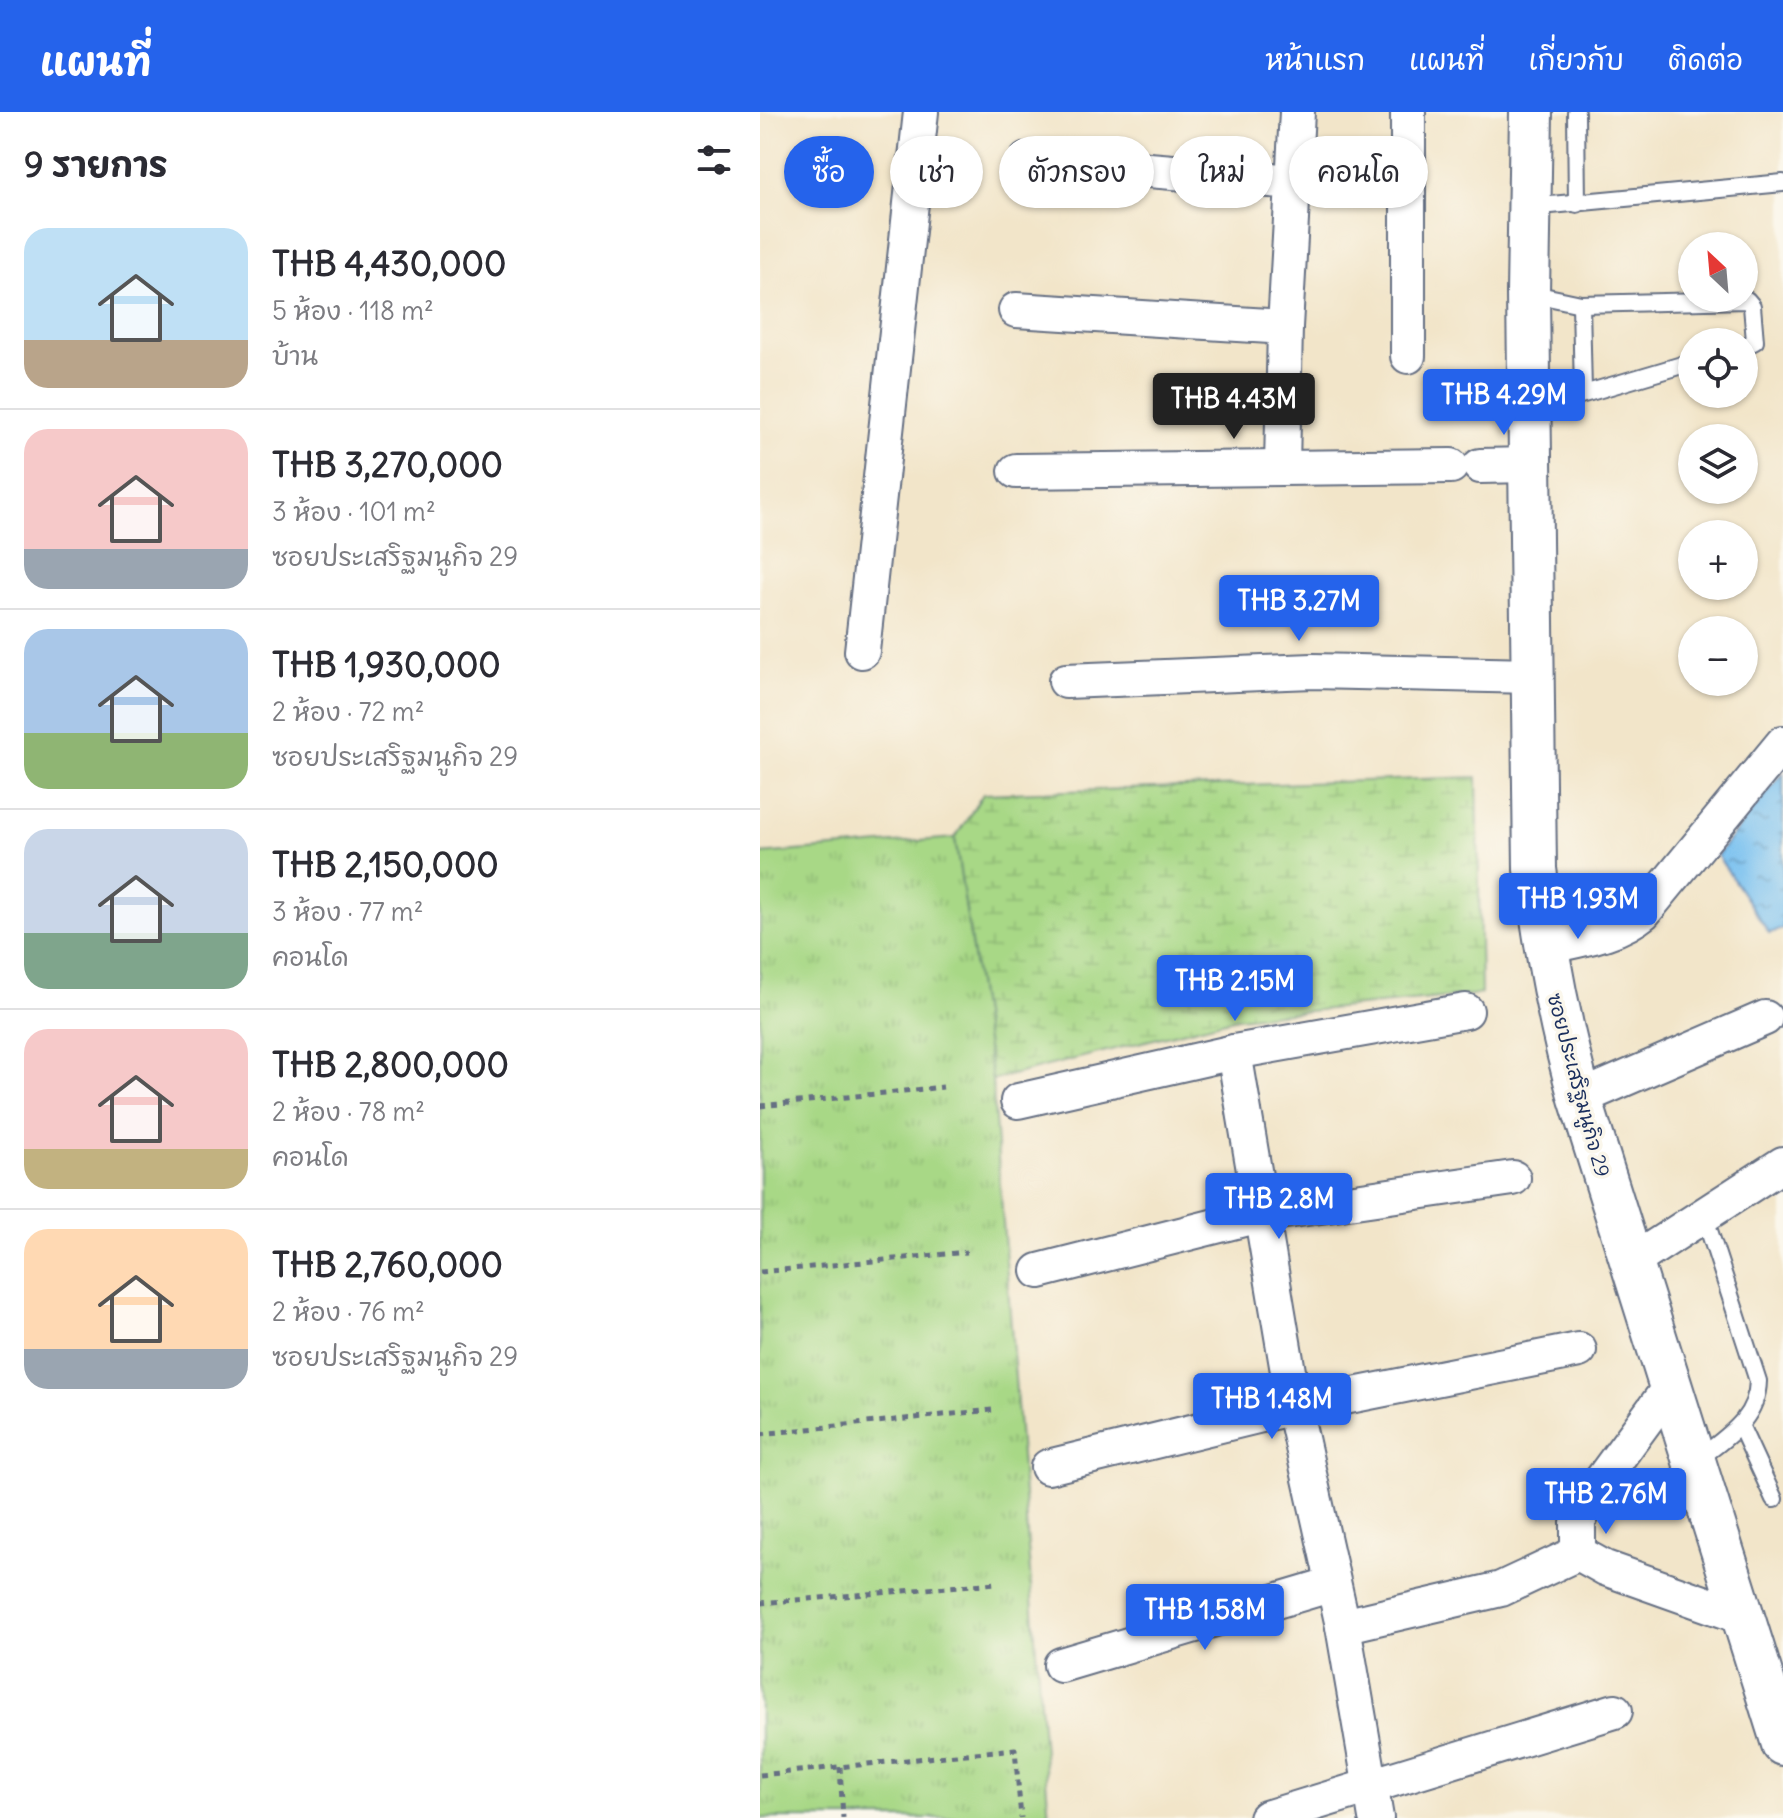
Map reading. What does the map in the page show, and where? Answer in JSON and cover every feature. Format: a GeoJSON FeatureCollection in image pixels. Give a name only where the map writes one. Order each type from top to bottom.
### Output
{"type":"FeatureCollection","features":[{"type":"Feature","properties":{"kind":"street"},"geometry":{"type":"LineString","coordinates":[[862,651],[921,112]]}},
{"type":"Feature","properties":{"kind":"street"},"geometry":{"type":"LineString","coordinates":[[1296,136],[1297,112]]}},
{"type":"Feature","properties":{"kind":"street"},"geometry":{"type":"LineString","coordinates":[[1408,112],[1408,356]]}},
{"type":"Feature","properties":{"kind":"street","name":"ซอยประเสริฐมนูกิจ 29"},"geometry":{"type":"LineString","coordinates":[[1531,112],[1528,293],[1535,869],[1545,947],[1560,1027],[1580,1098],[1743,1617],[1773,1677],[1783,1744]]}},
{"type":"Feature","properties":{"kind":"street"},"geometry":{"type":"LineString","coordinates":[[1154,170],[1289,182]]}},
{"type":"Feature","properties":{"kind":"street"},"geometry":{"type":"LineString","coordinates":[[1282,466],[1285,327],[1293,208]]}},
{"type":"Feature","properties":{"kind":"street"},"geometry":{"type":"LineString","coordinates":[[1016,310],[1285,327]]}},
{"type":"Feature","properties":{"kind":"street"},"geometry":{"type":"LineString","coordinates":[[1016,471],[1529,465]]}},
{"type":"Feature","properties":{"kind":"street"},"geometry":{"type":"LineString","coordinates":[[1066,681],[1313,671],[1533,676]]}},
{"type":"Feature","properties":{"kind":"street"},"geometry":{"type":"LineString","coordinates":[[1545,947],[1629,925],[1644,912],[1783,743]]}},
{"type":"Feature","properties":{"kind":"street"},"geometry":{"type":"LineString","coordinates":[[1018,1101],[1234,1052],[1466,1011]]}},
{"type":"Feature","properties":{"kind":"street"},"geometry":{"type":"LineString","coordinates":[[1580,1098],[1765,1018]]}},
{"type":"Feature","properties":{"kind":"street"},"geometry":{"type":"LineString","coordinates":[[1234,1052],[1259,1215],[1294,1407],[1343,1626],[1376,1818]]}},
{"type":"Feature","properties":{"kind":"street"},"geometry":{"type":"LineString","coordinates":[[1630,1263],[1783,1164]]}},
{"type":"Feature","properties":{"kind":"street"},"geometry":{"type":"LineString","coordinates":[[1039,1271],[1259,1215],[1513,1178]]}},
{"type":"Feature","properties":{"kind":"street"},"geometry":{"type":"LineString","coordinates":[[1048,1467],[1294,1407],[1579,1350]]}},
{"type":"Feature","properties":{"kind":"street"},"geometry":{"type":"LineString","coordinates":[[1578,1553],[1578,1522],[1595,1489],[1670,1387]]}},
{"type":"Feature","properties":{"kind":"street"},"geometry":{"type":"LineString","coordinates":[[1578,1553],[1605,1568],[1743,1617]]}},
{"type":"Feature","properties":{"kind":"street"},"geometry":{"type":"LineString","coordinates":[[1343,1626],[1501,1589],[1578,1553]]}},
{"type":"Feature","properties":{"kind":"street"},"geometry":{"type":"LineString","coordinates":[[1061,1665],[1333,1584]]}},
{"type":"Feature","properties":{"kind":"street"},"geometry":{"type":"LineString","coordinates":[[1266,1818],[1615,1711]]}},
{"type":"Feature","properties":{"kind":"lane"},"geometry":{"type":"LineString","coordinates":[[1576,112],[1577,204]]}},
{"type":"Feature","properties":{"kind":"lane"},"geometry":{"type":"LineString","coordinates":[[1530,207],[1783,183]]}},
{"type":"Feature","properties":{"kind":"lane"},"geometry":{"type":"LineString","coordinates":[[1528,293],[1581,304],[1747,300],[1752,306],[1754,328]]}},
{"type":"Feature","properties":{"kind":"lane"},"geometry":{"type":"LineString","coordinates":[[1581,304],[1583,392]]}},
{"type":"Feature","properties":{"kind":"lane"},"geometry":{"type":"LineString","coordinates":[[1530,410],[1678,366]]}},
{"type":"Feature","properties":{"kind":"lane"},"geometry":{"type":"LineString","coordinates":[[1694,1462],[1740,1425],[1757,1401],[1758,1381],[1704,1215]]}},
{"type":"Feature","properties":{"kind":"lane"},"geometry":{"type":"LineString","coordinates":[[1740,1425],[1774,1499]]}},
{"type":"Feature","properties":{"kind":"path"},"geometry":{"type":"LineString","coordinates":[[760,1106],[943,1087]]}},
{"type":"Feature","properties":{"kind":"path"},"geometry":{"type":"LineString","coordinates":[[760,1272],[967,1252]]}},
{"type":"Feature","properties":{"kind":"path"},"geometry":{"type":"LineString","coordinates":[[760,1434],[992,1410]]}},
{"type":"Feature","properties":{"kind":"path"},"geometry":{"type":"LineString","coordinates":[[760,1603],[997,1583]]}},
{"type":"Feature","properties":{"kind":"path"},"geometry":{"type":"LineString","coordinates":[[760,1775],[1015,1749],[1021,1818]]}},
{"type":"Feature","properties":{"kind":"path"},"geometry":{"type":"LineString","coordinates":[[840,1767],[843,1818]]}},
{"type":"Feature","properties":{"kind":"green space"},"geometry":{"type":"Polygon","coordinates":[[[1477,777],[1481,994],[1237,1018],[992,1080],[955,838],[983,794],[1477,777]]]}},
{"type":"Feature","properties":{"kind":"green space"},"geometry":{"type":"Polygon","coordinates":[[[955,838],[992,1080],[1049,1818],[760,1818],[760,854],[955,838]]]}},
{"type":"Feature","properties":{"kind":"water"},"geometry":{"type":"Polygon","coordinates":[[[1783,773],[1783,929],[1769,933],[1717,855],[1783,773]]]}}]}
